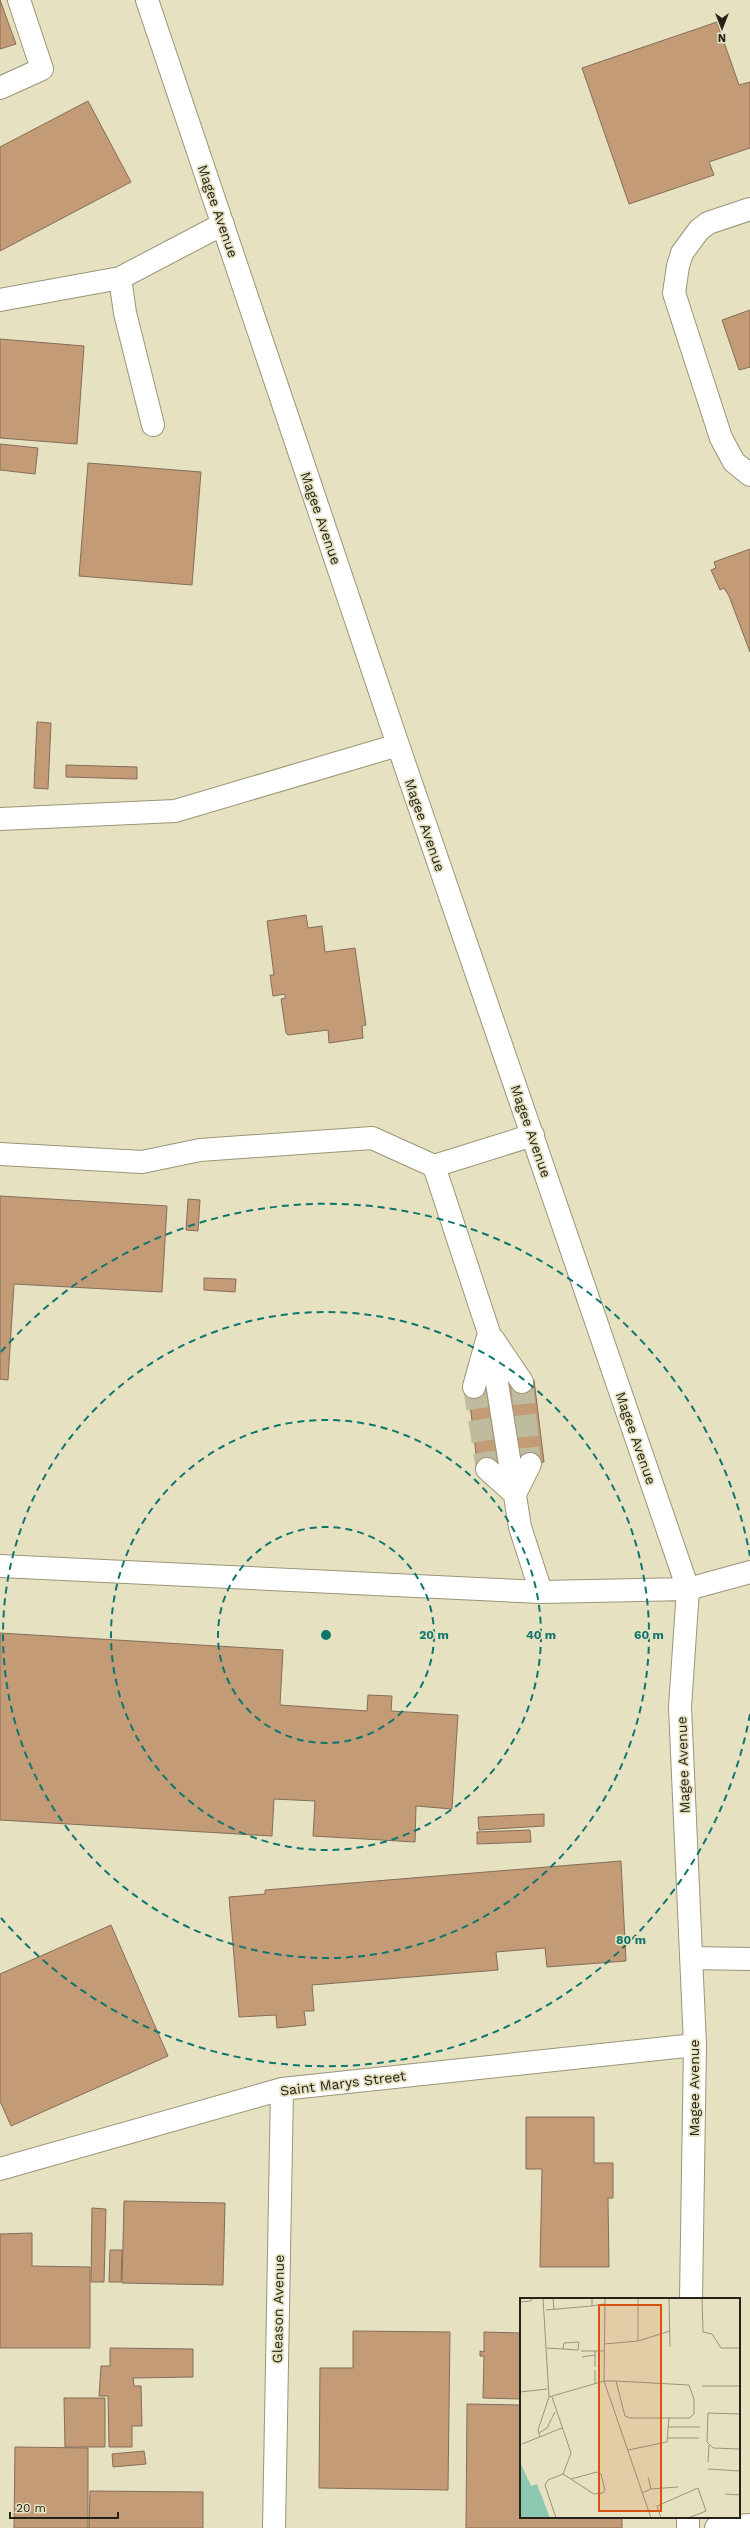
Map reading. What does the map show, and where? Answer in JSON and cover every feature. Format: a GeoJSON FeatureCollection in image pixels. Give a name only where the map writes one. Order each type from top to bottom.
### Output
{"type":"FeatureCollection","features":[{"type":"Feature","properties":{"kind":"street"},"geometry":{"type":"LineString","coordinates":[[0,88],[42,68],[19,0]]}},
{"type":"Feature","properties":{"kind":"street","name":"Magee Avenue"},"geometry":{"type":"LineString","coordinates":[[147,0],[398,745],[688,1590],[682,1655],[680,1707],[695,2046],[691,2298]]}},
{"type":"Feature","properties":{"kind":"street"},"geometry":{"type":"LineString","coordinates":[[750,210],[708,223],[699,230],[682,253],[678,266],[674,293],[721,438],[734,462],[750,475]]}},
{"type":"Feature","properties":{"kind":"street"},"geometry":{"type":"LineString","coordinates":[[0,300],[120,278],[223,224]]}},
{"type":"Feature","properties":{"kind":"street"},"geometry":{"type":"LineString","coordinates":[[120,278],[125,313],[153,425]]}},
{"type":"Feature","properties":{"kind":"street"},"geometry":{"type":"LineString","coordinates":[[0,819],[175,811],[398,745]]}},
{"type":"Feature","properties":{"kind":"street"},"geometry":{"type":"LineString","coordinates":[[0,1154],[142,1162],[200,1150],[372,1138],[434,1166],[533,1135]]}},
{"type":"Feature","properties":{"kind":"street"},"geometry":{"type":"LineString","coordinates":[[434,1166],[489,1333],[520,1527],[541,1592]]}},
{"type":"Feature","properties":{"kind":"street"},"geometry":{"type":"LineString","coordinates":[[489,1333],[522,1382]]}},
{"type":"Feature","properties":{"kind":"street"},"geometry":{"type":"LineString","coordinates":[[474,1388],[489,1333]]}},
{"type":"Feature","properties":{"kind":"street"},"geometry":{"type":"LineString","coordinates":[[515,1494],[530,1464]]}},
{"type":"Feature","properties":{"kind":"street"},"geometry":{"type":"LineString","coordinates":[[487,1469],[515,1494]]}},
{"type":"Feature","properties":{"kind":"street"},"geometry":{"type":"LineString","coordinates":[[0,1566],[541,1592],[688,1590],[750,1572]]}},
{"type":"Feature","properties":{"kind":"street"},"geometry":{"type":"LineString","coordinates":[[691,1958],[750,1959]]}},
{"type":"Feature","properties":{"kind":"street","name":"Saint Marys Street"},"geometry":{"type":"LineString","coordinates":[[0,2169],[282,2089],[695,2046]]}},
{"type":"Feature","properties":{"kind":"street","name":"Gleason Avenue"},"geometry":{"type":"LineString","coordinates":[[274,2528],[282,2089]]}},
{"type":"Feature","properties":{"kind":"street"},"geometry":{"type":"LineString","coordinates":[[716,2528],[750,2524]]}},
{"type":"Feature","properties":{"kind":"building"},"geometry":{"type":"Polygon","coordinates":[[[0,0],[16,44],[0,49],[0,0]]]}},
{"type":"Feature","properties":{"kind":"building"},"geometry":{"type":"Polygon","coordinates":[[[717,22],[739,85],[750,82],[750,148],[709,162],[714,175],[629,204],[582,68],[717,22]]]}},
{"type":"Feature","properties":{"kind":"building"},"geometry":{"type":"Polygon","coordinates":[[[88,101],[131,182],[0,251],[0,147],[88,101]]]}},
{"type":"Feature","properties":{"kind":"building"},"geometry":{"type":"Polygon","coordinates":[[[750,310],[750,367],[739,370],[722,320],[750,310]]]}},
{"type":"Feature","properties":{"kind":"building"},"geometry":{"type":"Polygon","coordinates":[[[0,339],[84,346],[77,444],[0,438],[0,339]]]}},
{"type":"Feature","properties":{"kind":"building"},"geometry":{"type":"Polygon","coordinates":[[[0,444],[38,448],[35,474],[0,470],[0,444]]]}},
{"type":"Feature","properties":{"kind":"building"},"geometry":{"type":"Polygon","coordinates":[[[88,463],[201,472],[192,585],[79,576],[88,463]]]}},
{"type":"Feature","properties":{"kind":"building"},"geometry":{"type":"Polygon","coordinates":[[[750,549],[750,652],[729,596],[724,588],[720,590],[711,570],[716,568],[714,562],[750,549]]]}},
{"type":"Feature","properties":{"kind":"building"},"geometry":{"type":"Polygon","coordinates":[[[37,722],[51,723],[48,789],[34,788],[37,722]]]}},
{"type":"Feature","properties":{"kind":"building"},"geometry":{"type":"Polygon","coordinates":[[[66,765],[137,767],[137,779],[66,777],[66,765]]]}},
{"type":"Feature","properties":{"kind":"building"},"geometry":{"type":"Polygon","coordinates":[[[306,915],[308,928],[322,926],[325,952],[355,948],[366,1025],[362,1026],[363,1038],[329,1043],[328,1030],[288,1035],[286,1033],[281,999],[285,998],[285,994],[273,996],[270,975],[274,975],[267,921],[306,915]]]}},
{"type":"Feature","properties":{"kind":"building"},"geometry":{"type":"Polygon","coordinates":[[[0,1196],[167,1206],[162,1292],[14,1284],[8,1380],[0,1379],[0,1196]]]}},
{"type":"Feature","properties":{"kind":"building"},"geometry":{"type":"Polygon","coordinates":[[[188,1199],[200,1200],[198,1231],[186,1230],[188,1199]]]}},
{"type":"Feature","properties":{"kind":"building"},"geometry":{"type":"Polygon","coordinates":[[[204,1278],[236,1279],[235,1292],[204,1290],[204,1278]]]}},
{"type":"Feature","properties":{"kind":"building"},"geometry":{"type":"Polygon","coordinates":[[[534,1380],[544,1462],[478,1470],[468,1388],[534,1380]]]}},
{"type":"Feature","properties":{"kind":"building"},"geometry":{"type":"Polygon","coordinates":[[[0,1633],[283,1650],[280,1705],[367,1711],[368,1695],[392,1696],[391,1711],[458,1715],[452,1809],[416,1806],[415,1842],[313,1836],[315,1801],[274,1799],[272,1836],[0,1820],[0,1633]]]}},
{"type":"Feature","properties":{"kind":"building"},"geometry":{"type":"Polygon","coordinates":[[[544,1814],[544,1826],[479,1830],[478,1817],[544,1814]]]}},
{"type":"Feature","properties":{"kind":"building"},"geometry":{"type":"Polygon","coordinates":[[[530,1830],[531,1842],[477,1844],[477,1832],[530,1830]]]}},
{"type":"Feature","properties":{"kind":"building"},"geometry":{"type":"Polygon","coordinates":[[[621,1861],[626,1961],[547,1967],[545,1948],[496,1952],[498,1970],[312,1985],[314,2011],[304,2011],[306,2025],[277,2028],[276,2015],[239,2017],[229,1897],[265,1894],[265,1890],[621,1861]]]}},
{"type":"Feature","properties":{"kind":"building"},"geometry":{"type":"Polygon","coordinates":[[[111,1925],[168,2056],[11,2126],[0,2101],[0,1974],[111,1925]]]}},
{"type":"Feature","properties":{"kind":"building"},"geometry":{"type":"Polygon","coordinates":[[[526,2117],[594,2117],[594,2163],[613,2163],[613,2198],[608,2198],[609,2267],[540,2267],[542,2169],[526,2169],[526,2117]]]}},
{"type":"Feature","properties":{"kind":"building"},"geometry":{"type":"Polygon","coordinates":[[[124,2201],[225,2203],[223,2285],[122,2283],[124,2201]]]}},
{"type":"Feature","properties":{"kind":"building"},"geometry":{"type":"Polygon","coordinates":[[[92,2208],[106,2209],[104,2282],[91,2282],[92,2208]]]}},
{"type":"Feature","properties":{"kind":"building"},"geometry":{"type":"Polygon","coordinates":[[[32,2233],[32,2266],[90,2267],[90,2348],[0,2348],[0,2234],[32,2233]]]}},
{"type":"Feature","properties":{"kind":"building"},"geometry":{"type":"Polygon","coordinates":[[[110,2250],[122,2250],[121,2282],[109,2282],[110,2250]]]}},
{"type":"Feature","properties":{"kind":"building"},"geometry":{"type":"Polygon","coordinates":[[[353,2331],[450,2332],[448,2490],[319,2488],[320,2368],[353,2368],[353,2331]]]}},
{"type":"Feature","properties":{"kind":"building"},"geometry":{"type":"Polygon","coordinates":[[[484,2332],[520,2333],[520,2399],[483,2398],[484,2356],[480,2356],[480,2351],[484,2352],[484,2332]]]}},
{"type":"Feature","properties":{"kind":"building"},"geometry":{"type":"Polygon","coordinates":[[[110,2348],[193,2349],[193,2377],[133,2378],[134,2386],[141,2386],[142,2426],[132,2426],[132,2447],[109,2447],[108,2396],[99,2396],[101,2366],[110,2366],[110,2348]]]}},
{"type":"Feature","properties":{"kind":"building"},"geometry":{"type":"Polygon","coordinates":[[[64,2398],[105,2398],[105,2447],[65,2447],[64,2398]]]}},
{"type":"Feature","properties":{"kind":"building"},"geometry":{"type":"Polygon","coordinates":[[[467,2404],[520,2405],[520,2518],[622,2518],[622,2528],[466,2528],[467,2404]]]}},
{"type":"Feature","properties":{"kind":"building"},"geometry":{"type":"Polygon","coordinates":[[[15,2447],[88,2448],[88,2528],[14,2528],[15,2447]]]}},
{"type":"Feature","properties":{"kind":"building"},"geometry":{"type":"Polygon","coordinates":[[[144,2451],[146,2464],[113,2467],[112,2454],[144,2451]]]}},
{"type":"Feature","properties":{"kind":"building"},"geometry":{"type":"Polygon","coordinates":[[[90,2491],[203,2492],[203,2528],[89,2528],[90,2491]]]}},
{"type":"Feature","properties":{"kind":"tunnel"},"geometry":{"type":"LineString","coordinates":[[522,1382],[530,1464]]}},
{"type":"Feature","properties":{"kind":"tunnel"},"geometry":{"type":"LineString","coordinates":[[474,1387],[487,1469]]}}]}
